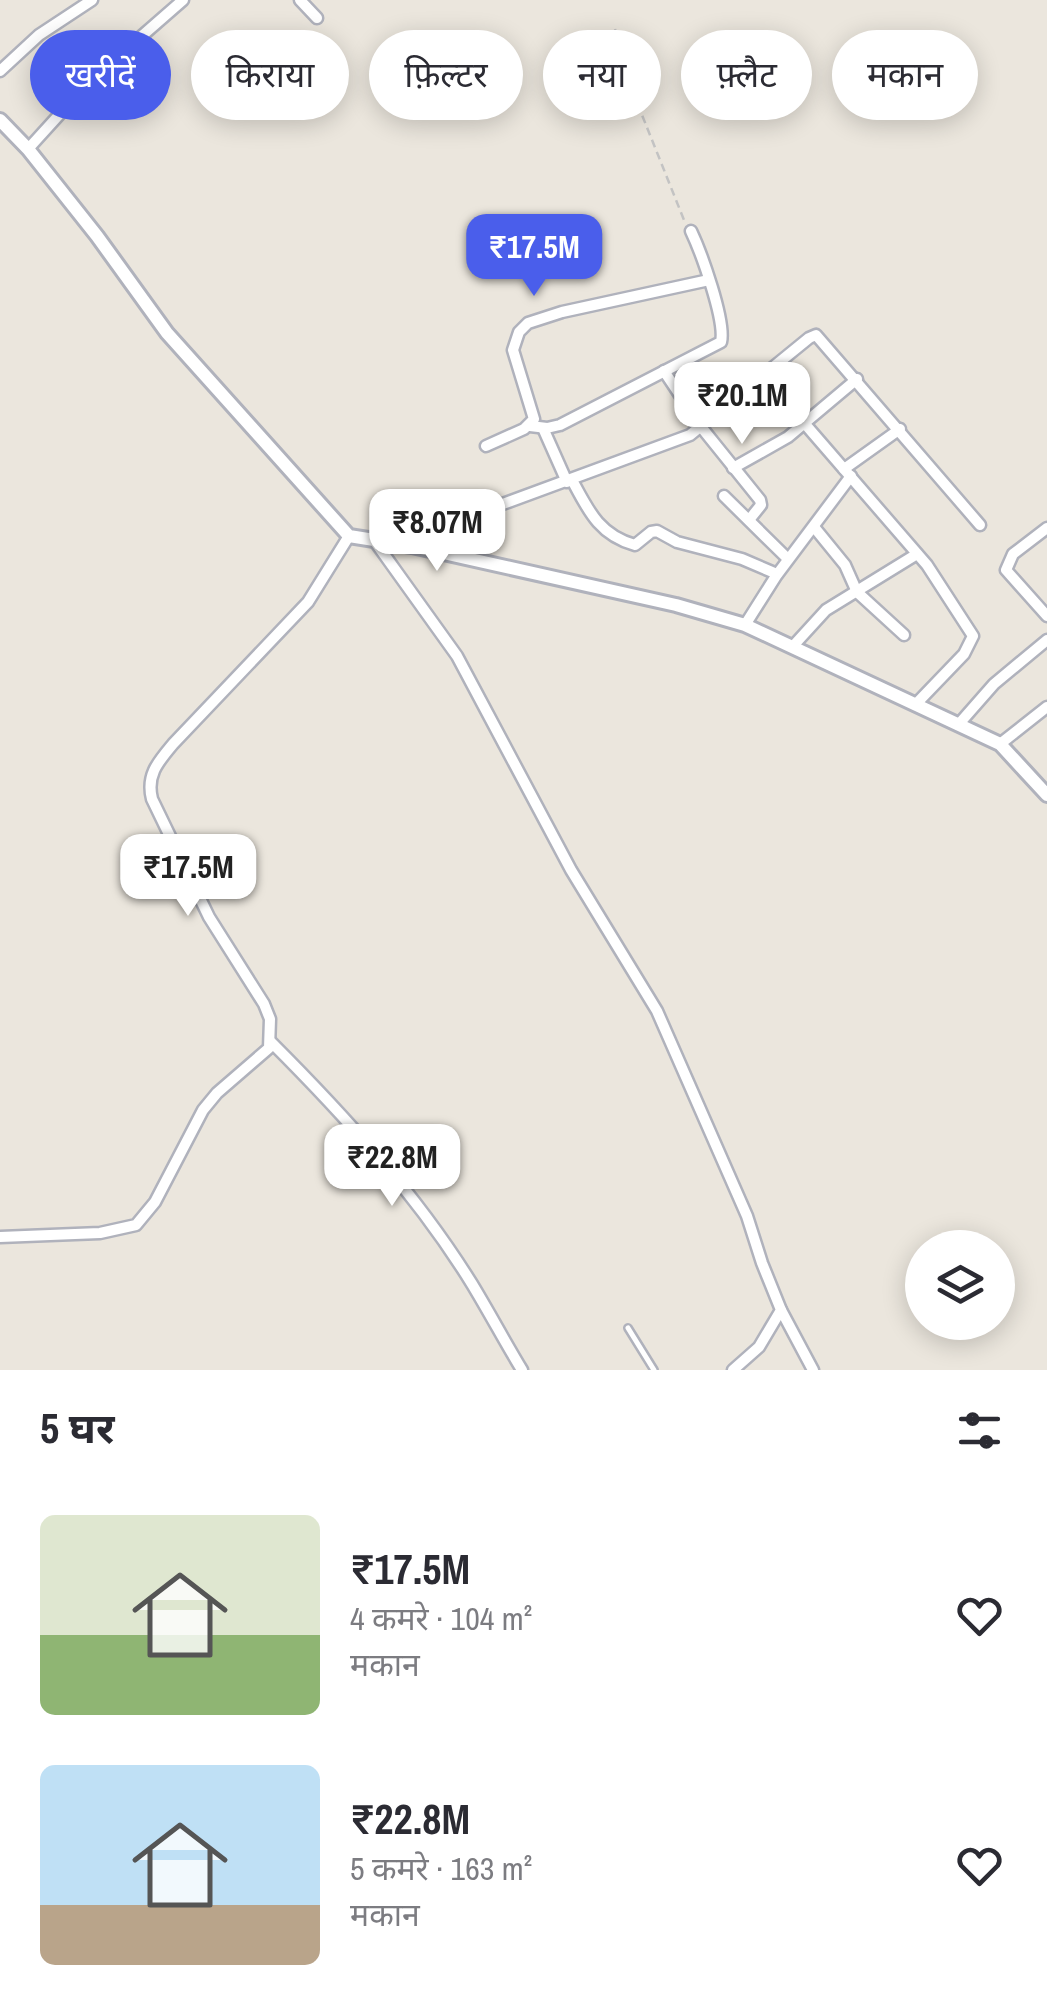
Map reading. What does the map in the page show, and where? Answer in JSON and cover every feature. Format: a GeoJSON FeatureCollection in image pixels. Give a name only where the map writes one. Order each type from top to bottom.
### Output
{"type":"FeatureCollection","features":[{"type":"Feature","properties":{"kind":"street"},"geometry":{"type":"LineString","coordinates":[[0,71],[39,35],[92,0]]}},
{"type":"Feature","properties":{"kind":"street"},"geometry":{"type":"LineString","coordinates":[[28,149],[88,83],[183,0]]}},
{"type":"Feature","properties":{"kind":"street"},"geometry":{"type":"LineString","coordinates":[[300,0],[317,18]]}},
{"type":"Feature","properties":{"kind":"street"},"geometry":{"type":"LineString","coordinates":[[0,120],[97,236],[167,333],[349,536],[412,546],[676,605],[745,625],[1000,744],[1047,795]]}},
{"type":"Feature","properties":{"kind":"street"},"geometry":{"type":"LineString","coordinates":[[486,446],[530,426],[560,425],[714,347],[722,339],[709,280],[691,230]]}},
{"type":"Feature","properties":{"kind":"street"},"geometry":{"type":"LineString","coordinates":[[530,426],[534,414],[513,350],[522,327],[562,312],[709,280]]}},
{"type":"Feature","properties":{"kind":"street"},"geometry":{"type":"LineString","coordinates":[[412,546],[473,516],[661,448],[702,428],[813,335],[824,340],[980,524]]}},
{"type":"Feature","properties":{"kind":"street"},"geometry":{"type":"LineString","coordinates":[[664,371],[702,428],[761,502],[748,520]]}},
{"type":"Feature","properties":{"kind":"street"},"geometry":{"type":"LineString","coordinates":[[733,468],[805,424],[857,379]]}},
{"type":"Feature","properties":{"kind":"street"},"geometry":{"type":"LineString","coordinates":[[805,424],[917,554],[974,639],[914,705]]}},
{"type":"Feature","properties":{"kind":"street"},"geometry":{"type":"LineString","coordinates":[[543,428],[597,524],[624,542],[634,546],[657,531],[677,542],[734,556],[778,574]]}},
{"type":"Feature","properties":{"kind":"street"},"geometry":{"type":"LineString","coordinates":[[745,625],[848,472],[900,429]]}},
{"type":"Feature","properties":{"kind":"street"},"geometry":{"type":"LineString","coordinates":[[724,496],[788,559]]}},
{"type":"Feature","properties":{"kind":"street"},"geometry":{"type":"LineString","coordinates":[[814,527],[845,565],[856,592],[904,635]]}},
{"type":"Feature","properties":{"kind":"street"},"geometry":{"type":"LineString","coordinates":[[1047,528],[1013,554],[1006,570],[1047,616]]}},
{"type":"Feature","properties":{"kind":"street"},"geometry":{"type":"LineString","coordinates":[[0,1238],[100,1234],[136,1224],[155,1202],[203,1110],[264,1054],[271,1042],[270,1019],[264,1004],[209,917],[152,799],[150,780],[173,744],[308,602],[349,536]]}},
{"type":"Feature","properties":{"kind":"street"},"geometry":{"type":"LineString","coordinates":[[376,542],[457,656],[571,870],[657,1011],[748,1216],[782,1310],[814,1370]]}},
{"type":"Feature","properties":{"kind":"street"},"geometry":{"type":"LineString","coordinates":[[794,645],[826,610],[917,554]]}},
{"type":"Feature","properties":{"kind":"street"},"geometry":{"type":"LineString","coordinates":[[958,725],[994,684],[1047,640]]}},
{"type":"Feature","properties":{"kind":"street"},"geometry":{"type":"LineString","coordinates":[[1000,744],[1047,707]]}},
{"type":"Feature","properties":{"kind":"street"},"geometry":{"type":"LineString","coordinates":[[271,1042],[334,1107],[430,1224],[472,1283],[522,1370]]}},
{"type":"Feature","properties":{"kind":"street"},"geometry":{"type":"LineString","coordinates":[[733,1370],[759,1347],[782,1310]]}},
{"type":"Feature","properties":{"kind":"lane"},"geometry":{"type":"LineString","coordinates":[[628,1328],[654,1370]]}},
{"type":"Feature","properties":{"kind":"path"},"geometry":{"type":"LineString","coordinates":[[615,28],[646,127],[691,230]]}}]}
